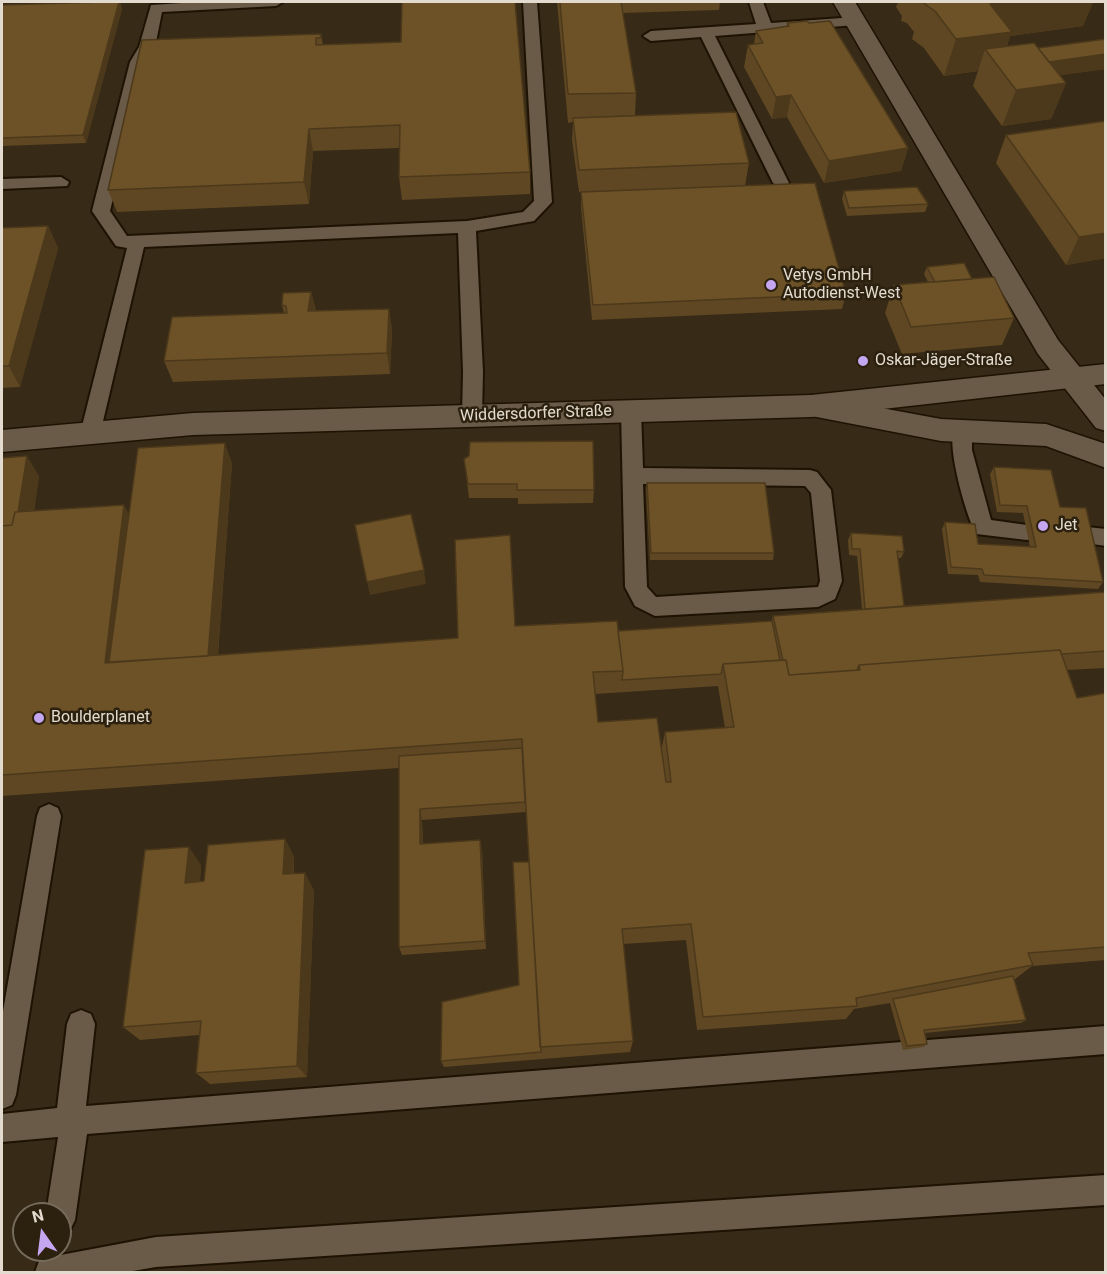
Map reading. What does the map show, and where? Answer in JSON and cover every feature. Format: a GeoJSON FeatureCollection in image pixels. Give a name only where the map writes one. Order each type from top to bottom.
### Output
{"type":"FeatureCollection","features":[{"type":"Feature","properties":{"kind":"main road"},"geometry":{"type":"LineString","coordinates":[[850,11],[1048,347],[1071,379],[1106,420]]}},
{"type":"Feature","properties":{"kind":"main road","name":"Widdersdorfer Straße"},"geometry":{"type":"LineString","coordinates":[[2,441],[193,424],[811,406],[1106,374]]}},
{"type":"Feature","properties":{"kind":"main road"},"geometry":{"type":"LineString","coordinates":[[811,406],[941,430],[1046,435],[1106,457]]}},
{"type":"Feature","properties":{"kind":"lane"},"geometry":{"type":"LineString","coordinates":[[276,2],[156,8],[147,47],[138,62],[101,211],[122,242],[467,227],[528,217],[543,202],[530,2]]}},
{"type":"Feature","properties":{"kind":"lane"},"geometry":{"type":"LineString","coordinates":[[756,2],[765,28]]}},
{"type":"Feature","properties":{"kind":"lane"},"geometry":{"type":"LineString","coordinates":[[651,36],[765,28],[850,11]]}},
{"type":"Feature","properties":{"kind":"lane"},"geometry":{"type":"LineString","coordinates":[[706,32],[781,183]]}},
{"type":"Feature","properties":{"kind":"lane"},"geometry":{"type":"LineString","coordinates":[[2,184],[61,182]]}},
{"type":"Feature","properties":{"kind":"lane"},"geometry":{"type":"LineString","coordinates":[[467,227],[473,372],[472,416]]}},
{"type":"Feature","properties":{"kind":"lane"},"geometry":{"type":"LineString","coordinates":[[90,434],[137,242]]}},
{"type":"Feature","properties":{"kind":"lane"},"geometry":{"type":"LineString","coordinates":[[631,411],[636,587],[645,603],[655,607],[748,602],[818,598],[827,593],[831,581],[821,490],[810,478],[633,476]]}},
{"type":"Feature","properties":{"kind":"lane"},"geometry":{"type":"LineString","coordinates":[[962,431],[962,450],[983,528],[1027,532]]}},
{"type":"Feature","properties":{"kind":"lane"},"geometry":{"type":"LineString","coordinates":[[2,1095],[48,816]]}},
{"type":"Feature","properties":{"kind":"lane"},"geometry":{"type":"LineString","coordinates":[[62,1202],[73,1121],[81,1024]]}},
{"type":"Feature","properties":{"kind":"lane"},"geometry":{"type":"LineString","coordinates":[[2,1128],[1106,1040]]}},
{"type":"Feature","properties":{"kind":"lane"},"geometry":{"type":"LineString","coordinates":[[55,1264],[167,1252],[1106,1190]]}},
{"type":"Feature","properties":{"kind":"building"},"geometry":{"type":"Polygon","coordinates":[[[119,2],[83,135],[2,138],[2,5],[119,2]]]}},
{"type":"Feature","properties":{"kind":"building"},"geometry":{"type":"Polygon","coordinates":[[[402,2],[515,2],[530,172],[399,177],[400,125],[309,129],[304,182],[108,190],[142,40],[321,34],[320,38],[316,38],[316,45],[401,42],[402,2]]]}},
{"type":"Feature","properties":{"kind":"building"},"geometry":{"type":"Polygon","coordinates":[[[560,2],[621,2],[636,93],[568,94],[560,2]]]}},
{"type":"Feature","properties":{"kind":"building"},"geometry":{"type":"Polygon","coordinates":[[[922,2],[1008,2],[990,4],[1012,32],[956,39],[935,11],[922,2]]]}},
{"type":"Feature","properties":{"kind":"building"},"geometry":{"type":"Polygon","coordinates":[[[807,21],[809,23],[830,21],[908,148],[829,161],[791,95],[776,97],[748,45],[763,43],[756,31],[789,26],[787,23],[807,21]]]}},
{"type":"Feature","properties":{"kind":"building"},"geometry":{"type":"Polygon","coordinates":[[[1106,39],[1106,54],[1049,62],[1038,48],[1106,39]]]}},
{"type":"Feature","properties":{"kind":"building"},"geometry":{"type":"Polygon","coordinates":[[[1034,43],[1066,83],[1016,90],[985,49],[1034,43]]]}},
{"type":"Feature","properties":{"kind":"building"},"geometry":{"type":"Polygon","coordinates":[[[736,112],[749,163],[579,170],[573,118],[736,112]]]}},
{"type":"Feature","properties":{"kind":"building"},"geometry":{"type":"Polygon","coordinates":[[[1106,121],[1106,233],[1079,237],[1006,135],[1106,121]]]}},
{"type":"Feature","properties":{"kind":"building"},"geometry":{"type":"Polygon","coordinates":[[[815,183],[846,294],[593,305],[581,192],[815,183]]]}},
{"type":"Feature","properties":{"kind":"building"},"geometry":{"type":"Polygon","coordinates":[[[917,187],[928,204],[849,208],[844,191],[917,187]]]}},
{"type":"Feature","properties":{"kind":"building"},"geometry":{"type":"Polygon","coordinates":[[[48,226],[9,366],[2,366],[2,228],[48,226]]]}},
{"type":"Feature","properties":{"kind":"building"},"geometry":{"type":"Polygon","coordinates":[[[964,263],[972,279],[935,282],[927,267],[964,263]]]}},
{"type":"Feature","properties":{"kind":"building"},"geometry":{"type":"Polygon","coordinates":[[[994,277],[1014,318],[911,327],[894,285],[994,277]]]}},
{"type":"Feature","properties":{"kind":"building"},"geometry":{"type":"Polygon","coordinates":[[[311,292],[308,311],[389,309],[387,353],[164,361],[172,317],[287,313],[286,306],[282,305],[283,293],[311,292]]]}},
{"type":"Feature","properties":{"kind":"building"},"geometry":{"type":"Polygon","coordinates":[[[593,441],[594,490],[517,490],[517,484],[468,484],[464,459],[469,456],[470,442],[593,441]]]}},
{"type":"Feature","properties":{"kind":"building"},"geometry":{"type":"Polygon","coordinates":[[[225,443],[208,656],[109,662],[138,448],[225,443]]]}},
{"type":"Feature","properties":{"kind":"building"},"geometry":{"type":"Polygon","coordinates":[[[27,456],[18,512],[15,512],[12,525],[2,526],[2,458],[27,456]]]}},
{"type":"Feature","properties":{"kind":"building"},"geometry":{"type":"Polygon","coordinates":[[[994,467],[1051,470],[1060,507],[1086,508],[1103,582],[984,575],[982,569],[951,567],[945,522],[975,524],[978,544],[1036,547],[1027,506],[1000,505],[994,467]]]}},
{"type":"Feature","properties":{"kind":"building"},"geometry":{"type":"Polygon","coordinates":[[[647,483],[765,483],[774,553],[651,553],[647,483]]]}},
{"type":"Feature","properties":{"kind":"building"},"geometry":{"type":"Polygon","coordinates":[[[124,505],[105,663],[458,638],[455,540],[510,535],[515,626],[617,621],[623,671],[593,672],[598,722],[657,718],[666,782],[671,782],[665,732],[734,727],[723,664],[786,660],[789,675],[860,670],[859,665],[1060,650],[1077,698],[1106,693],[1106,947],[1028,953],[1033,965],[856,998],[857,1006],[703,1017],[691,924],[622,929],[633,1041],[540,1047],[522,739],[2,775],[2,526],[12,525],[15,512],[124,505]]]}},
{"type":"Feature","properties":{"kind":"building"},"geometry":{"type":"Polygon","coordinates":[[[411,514],[424,570],[367,582],[355,525],[411,514]]]}},
{"type":"Feature","properties":{"kind":"building"},"geometry":{"type":"Polygon","coordinates":[[[851,533],[902,536],[904,552],[897,551],[904,606],[865,609],[860,549],[852,549],[851,533]]]}},
{"type":"Feature","properties":{"kind":"building"},"geometry":{"type":"Polygon","coordinates":[[[1106,592],[1106,651],[1062,654],[1060,650],[859,665],[857,670],[789,675],[786,660],[783,660],[773,616],[1106,592]]]}},
{"type":"Feature","properties":{"kind":"building"},"geometry":{"type":"Polygon","coordinates":[[[772,621],[780,660],[723,664],[721,674],[622,680],[618,631],[772,621]]]}},
{"type":"Feature","properties":{"kind":"building"},"geometry":{"type":"Polygon","coordinates":[[[522,748],[525,802],[420,809],[420,844],[480,840],[485,941],[399,947],[399,756],[522,748]]]}},
{"type":"Feature","properties":{"kind":"building"},"geometry":{"type":"Polygon","coordinates":[[[285,839],[283,874],[305,873],[297,1066],[196,1073],[201,1021],[123,1027],[145,850],[189,847],[185,883],[204,881],[208,845],[285,839]]]}},
{"type":"Feature","properties":{"kind":"building"},"geometry":{"type":"Polygon","coordinates":[[[513,862],[529,862],[541,1052],[441,1061],[442,1002],[519,985],[513,862]]]}},
{"type":"Feature","properties":{"kind":"building"},"geometry":{"type":"Polygon","coordinates":[[[1013,976],[1026,1020],[924,1030],[927,1044],[907,1046],[893,999],[1013,976]]]}},
{"type":"Feature","properties":{"kind":"place","name":"Vetys GmbH Autodienst-West"},"geometry":{"type":"Point","coordinates":[771,285]}},
{"type":"Feature","properties":{"kind":"place","name":"Oskar-Jäger-Straße"},"geometry":{"type":"Point","coordinates":[863,361]}},
{"type":"Feature","properties":{"kind":"place","name":"Jet"},"geometry":{"type":"Point","coordinates":[1043,526]}},
{"type":"Feature","properties":{"kind":"place","name":"Boulderplanet"},"geometry":{"type":"Point","coordinates":[39,718]}}]}
